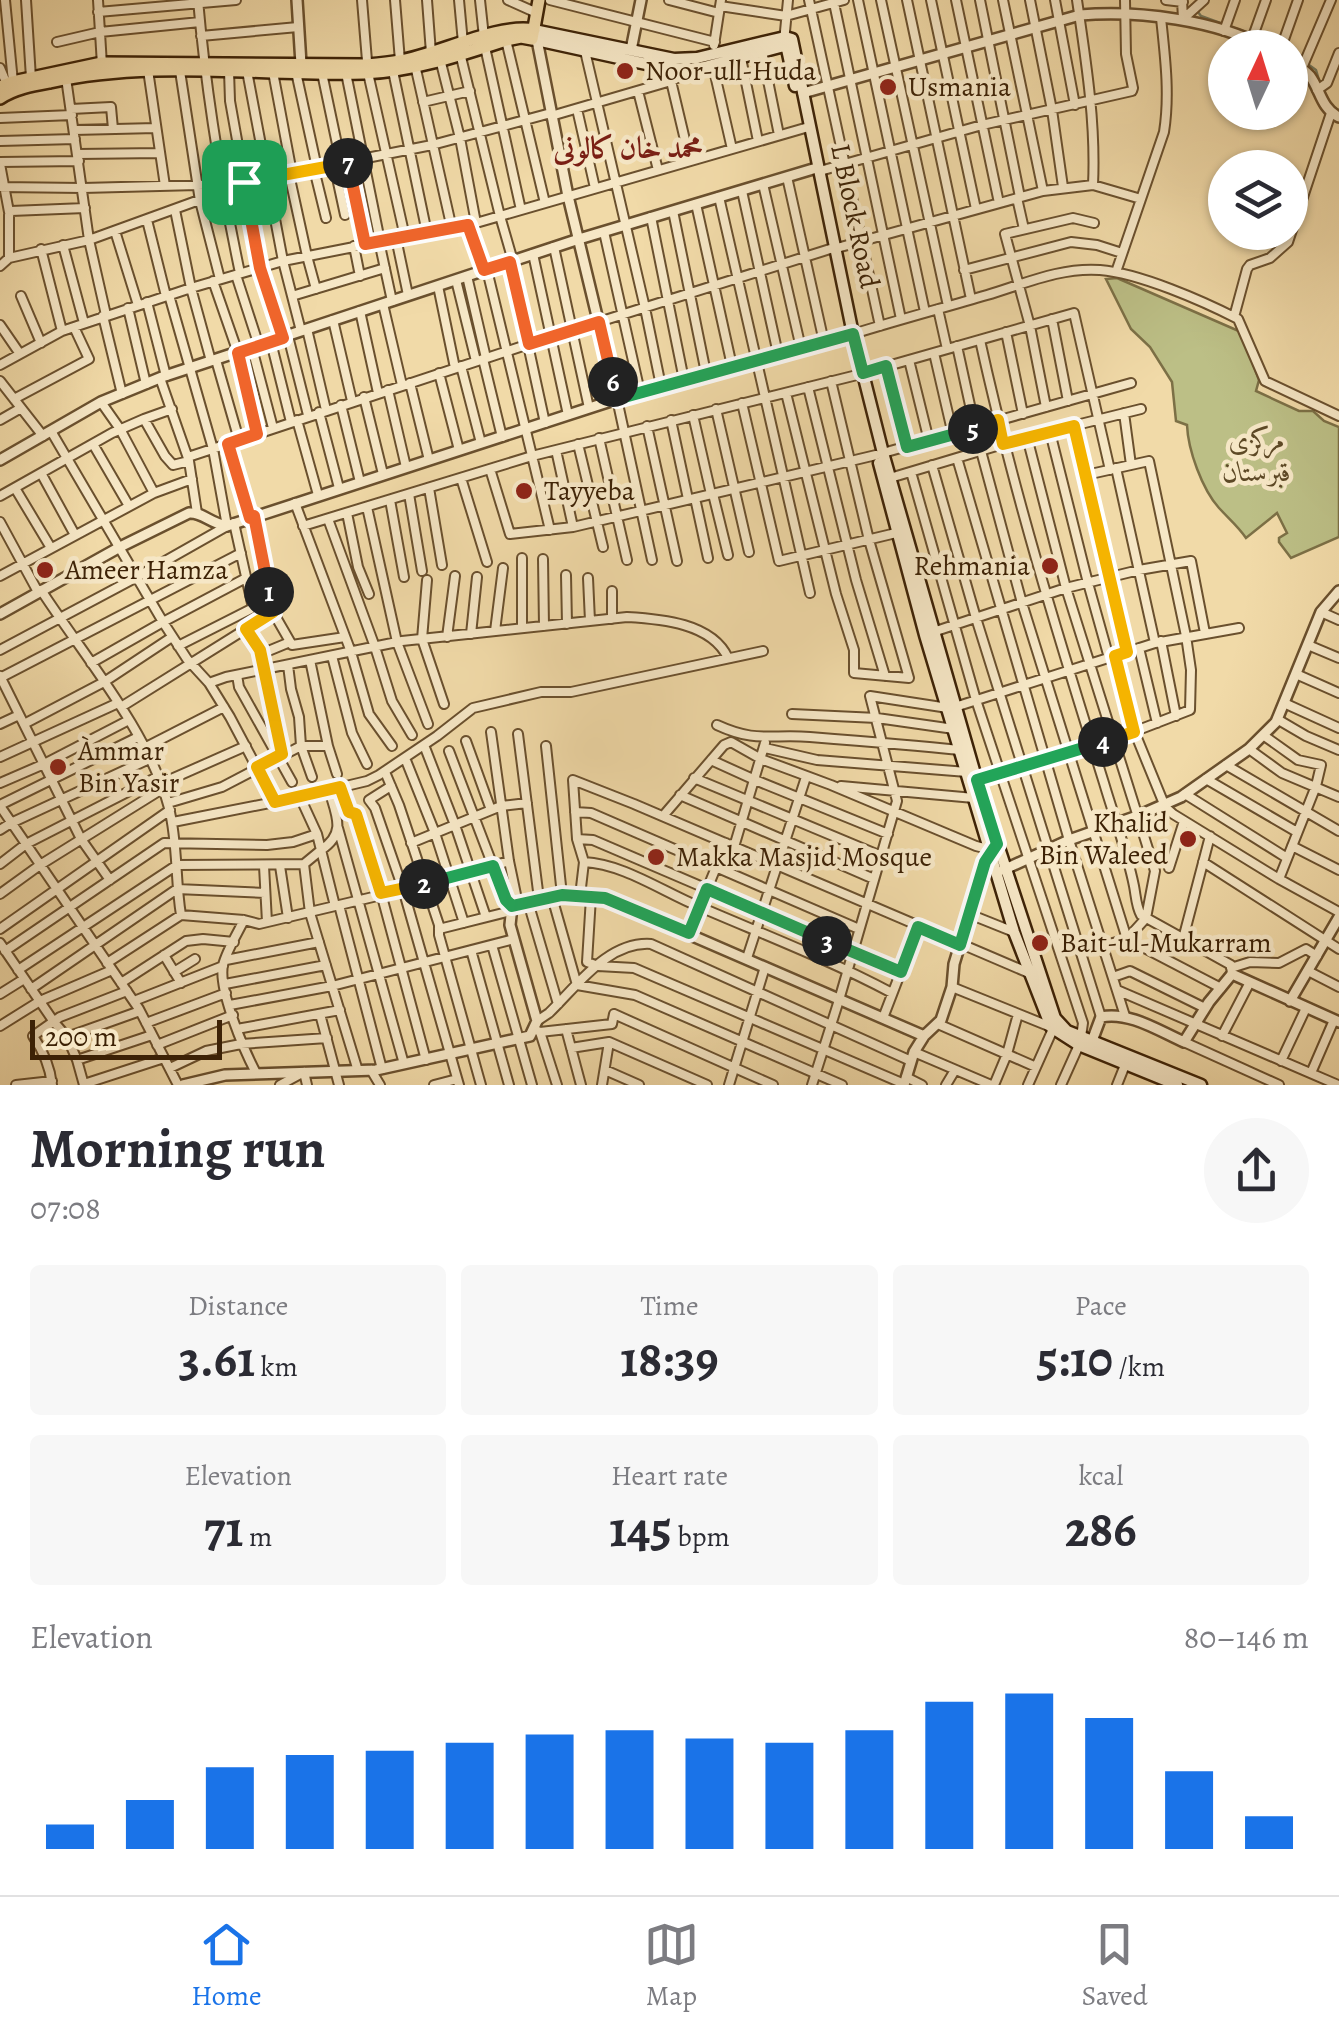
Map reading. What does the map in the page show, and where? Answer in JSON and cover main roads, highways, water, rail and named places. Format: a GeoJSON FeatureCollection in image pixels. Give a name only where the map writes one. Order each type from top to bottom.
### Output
{"type":"FeatureCollection","features":[{"type":"Feature","properties":{"kind":"main road"},"geometry":{"type":"LineString","coordinates":[[531,35],[534,6]]}},
{"type":"Feature","properties":{"kind":"main road"},"geometry":{"type":"LineString","coordinates":[[484,42],[531,35],[584,51],[693,70],[714,54],[740,58],[784,42]]}},
{"type":"Feature","properties":{"kind":"main road"},"geometry":{"type":"LineString","coordinates":[[396,66],[484,42],[531,35],[674,59],[784,42]]}},
{"type":"Feature","properties":{"kind":"main road","name":"L Block Road"},"geometry":{"type":"LineString","coordinates":[[816,170],[792,39],[784,42],[896,533],[992,848]]}},
{"type":"Feature","properties":{"kind":"main road"},"geometry":{"type":"LineString","coordinates":[[6,88],[103,68],[180,71],[204,66],[247,72],[298,68],[346,73],[416,65],[436,56]]}},
{"type":"Feature","properties":{"kind":"main road"},"geometry":{"type":"LineString","coordinates":[[6,88],[31,78],[103,68],[368,69]]}},
{"type":"Feature","properties":{"kind":"main road","name":"L Block Road"},"geometry":{"type":"LineString","coordinates":[[880,454],[890,478],[929,633]]}},
{"type":"Feature","properties":{"kind":"main road","name":"L Block Road"},"geometry":{"type":"LineString","coordinates":[[951,708],[974,798],[1054,1018],[1067,1031],[1125,1065],[1177,1085]]}},
{"type":"Feature","properties":{"kind":"main road","name":"L Block Road"},"geometry":{"type":"LineString","coordinates":[[1000,871],[1014,932],[1052,1028],[1201,1085]]}},
{"type":"Feature","properties":{"kind":"waterway"},"geometry":{"type":"LineString","coordinates":[[1198,12],[1223,24]]}},
{"type":"Feature","properties":{"kind":"waterway"},"geometry":{"type":"LineString","coordinates":[[1231,27],[1240,30]]}},
{"type":"Feature","properties":{"kind":"waterway"},"geometry":{"type":"LineString","coordinates":[[1309,65],[1316,70],[1319,80]]}},
{"type":"Feature","properties":{"kind":"waterway"},"geometry":{"type":"LineString","coordinates":[[1326,95],[1332,107],[1339,110]]}},
{"type":"Feature","properties":{"kind":"place","name":"Noor-ull-Huda"},"geometry":{"type":"Point","coordinates":[625,71]}},
{"type":"Feature","properties":{"kind":"place","name":"Usmania"},"geometry":{"type":"Point","coordinates":[888,87]}},
{"type":"Feature","properties":{"kind":"place","name":"Tayyeba"},"geometry":{"type":"Point","coordinates":[524,491]}},
{"type":"Feature","properties":{"kind":"place","name":"Rehmania"},"geometry":{"type":"Point","coordinates":[1050,566]}},
{"type":"Feature","properties":{"kind":"place","name":"Ameer Hamza"},"geometry":{"type":"Point","coordinates":[45,570]}},
{"type":"Feature","properties":{"kind":"place","name":"Àmmar Bin Yasir"},"geometry":{"type":"Point","coordinates":[58,767]}},
{"type":"Feature","properties":{"kind":"place","name":"Khalid Bin Waleed"},"geometry":{"type":"Point","coordinates":[1188,839]}},
{"type":"Feature","properties":{"kind":"place","name":"Makka Masjid Mosque"},"geometry":{"type":"Point","coordinates":[656,857]}},
{"type":"Feature","properties":{"kind":"place","name":"Bait-ul-Mukarram"},"geometry":{"type":"Point","coordinates":[1040,943]}},
{"type":"Feature","properties":{"kind":"district","name":"محمد خان کالونی"},"geometry":{"type":"Point","coordinates":[628,148]}},
{"type":"Feature","properties":{"kind":"park label","name":"مرکزی قبرستان"},"geometry":{"type":"Point","coordinates":[1257,456]}}]}
